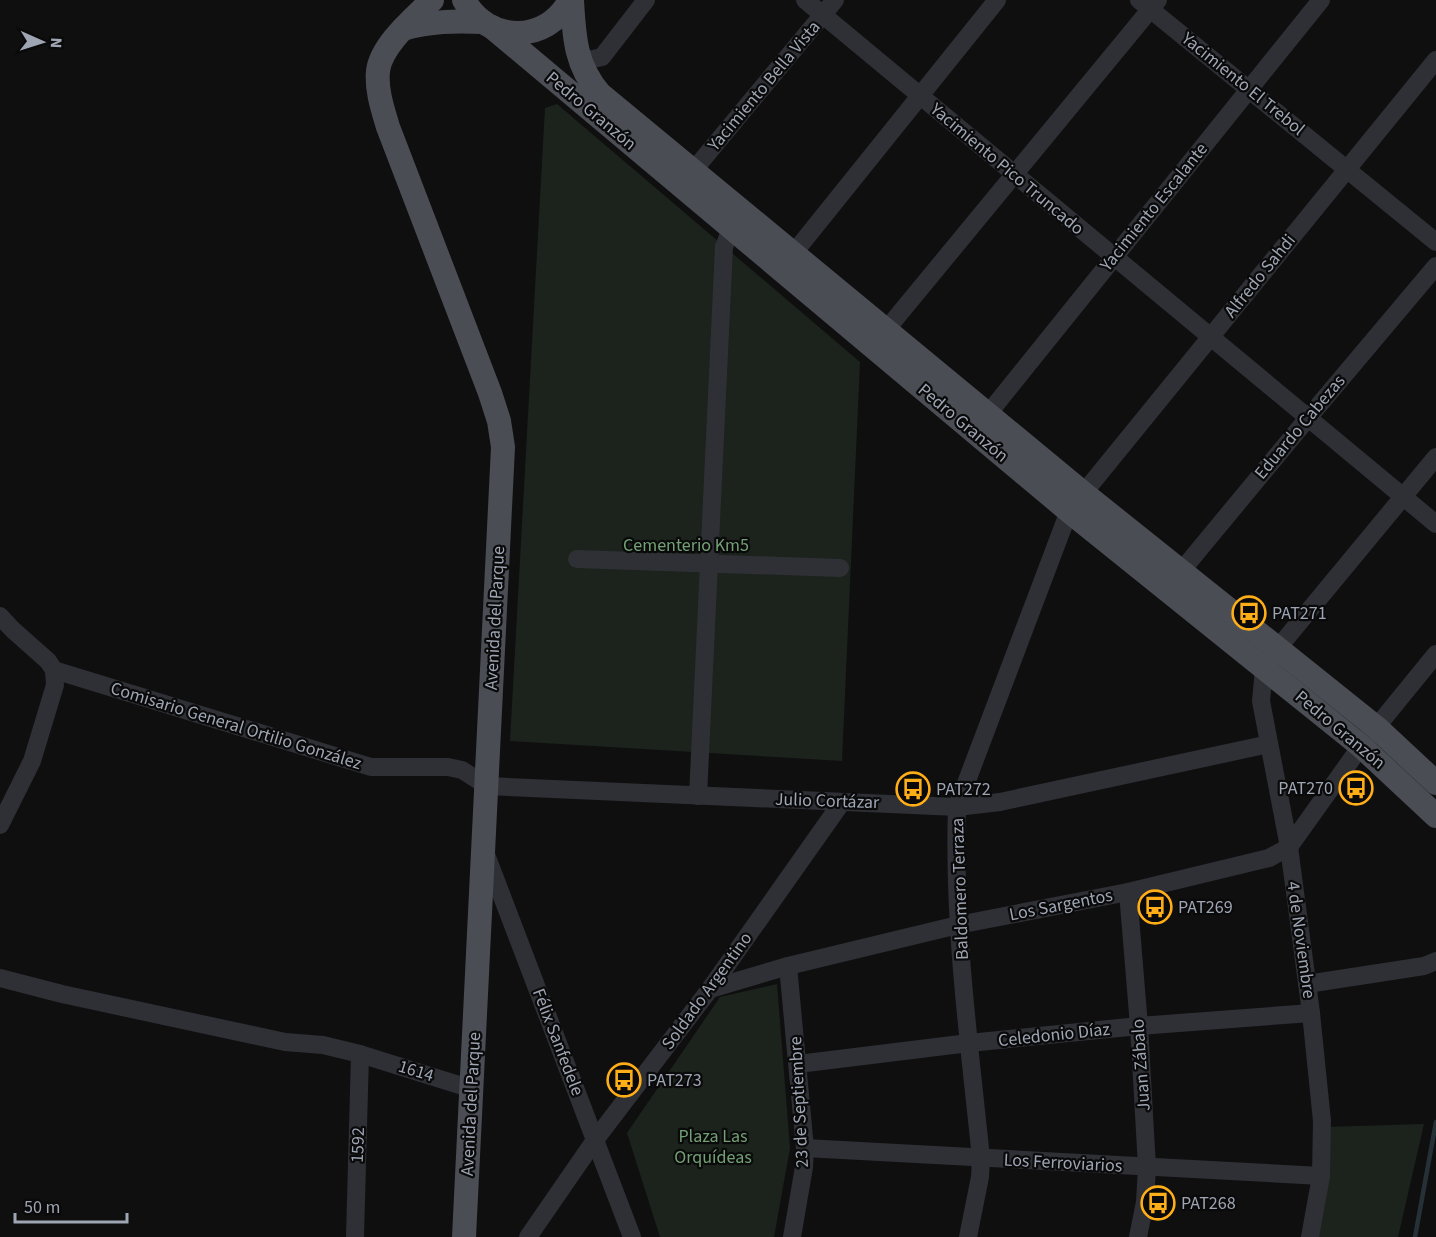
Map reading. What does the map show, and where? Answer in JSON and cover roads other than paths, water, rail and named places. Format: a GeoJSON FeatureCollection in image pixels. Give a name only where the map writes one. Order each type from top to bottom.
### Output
{"type":"FeatureCollection","features":[{"type":"Feature","properties":{"kind":"main road","name":"Avenida del Parque"},"geometry":{"type":"LineString","coordinates":[[432,0],[403,29],[382,57],[378,70],[381,103],[388,127],[490,393],[499,421],[503,447],[464,1237]]}},
{"type":"Feature","properties":{"kind":"main road","name":"Pedro Granzón"},"geometry":{"type":"LineString","coordinates":[[464,0],[475,15],[487,25],[738,222],[1076,502],[1182,571],[1436,816]]}},
{"type":"Feature","properties":{"kind":"main road"},"geometry":{"type":"LineString","coordinates":[[403,29],[423,23],[443,21],[487,25],[513,33],[534,31],[560,15],[571,0]]}},
{"type":"Feature","properties":{"kind":"main road","name":"Pedro Granzón"},"geometry":{"type":"LineString","coordinates":[[571,0],[576,48],[589,82],[600,94],[693,171],[738,222],[793,254],[886,330],[945,393],[988,414],[1166,590],[1377,728],[1436,783]]}},
{"type":"Feature","properties":{"kind":"street"},"geometry":{"type":"LineString","coordinates":[[580,62],[602,57],[646,0]]}},
{"type":"Feature","properties":{"kind":"street","name":"Yacimiento Pico Truncado"},"geometry":{"type":"LineString","coordinates":[[805,0],[1436,524]]}},
{"type":"Feature","properties":{"kind":"street","name":"Yacimiento Bella Vista"},"geometry":{"type":"LineString","coordinates":[[693,171],[835,0]]}},
{"type":"Feature","properties":{"kind":"street"},"geometry":{"type":"LineString","coordinates":[[793,254],[996,0]]}},
{"type":"Feature","properties":{"kind":"street","name":"Yacimiento Escalante"},"geometry":{"type":"LineString","coordinates":[[988,414],[1321,0]]}},
{"type":"Feature","properties":{"kind":"street"},"geometry":{"type":"LineString","coordinates":[[886,330],[1014,174],[1149,3]]}},
{"type":"Feature","properties":{"kind":"street","name":"Yacimiento El Trebol"},"geometry":{"type":"LineString","coordinates":[[1149,3],[1249,89],[1436,242]]}},
{"type":"Feature","properties":{"kind":"street","name":"Alfredo Sahdi"},"geometry":{"type":"LineString","coordinates":[[1076,502],[1436,60]]}},
{"type":"Feature","properties":{"kind":"street"},"geometry":{"type":"LineString","coordinates":[[698,796],[724,247],[738,222]]}},
{"type":"Feature","properties":{"kind":"street","name":"Eduardo Cabezas"},"geometry":{"type":"LineString","coordinates":[[1166,590],[1436,266]]}},
{"type":"Feature","properties":{"kind":"street"},"geometry":{"type":"LineString","coordinates":[[1271,658],[1436,457]]}},
{"type":"Feature","properties":{"kind":"street","name":"Baldomero Terraza"},"geometry":{"type":"LineString","coordinates":[[968,1237],[980,1177],[981,1158],[958,925],[957,807],[1076,502]]}},
{"type":"Feature","properties":{"kind":"street"},"geometry":{"type":"LineString","coordinates":[[577,559],[840,568]]}},
{"type":"Feature","properties":{"kind":"street"},"geometry":{"type":"LineString","coordinates":[[0,616],[6,629],[48,661],[54,670],[56,685],[32,761],[0,825]]}},
{"type":"Feature","properties":{"kind":"street","name":"Los Sargentos"},"geometry":{"type":"LineString","coordinates":[[710,989],[788,966],[958,925],[1128,892],[1269,858],[1289,847],[1361,746],[1436,654]]}},
{"type":"Feature","properties":{"kind":"street","name":"4 de Noviembre"},"geometry":{"type":"LineString","coordinates":[[1271,658],[1261,701],[1289,847],[1311,1013],[1322,1121],[1320,1176],[1310,1237]]}},
{"type":"Feature","properties":{"kind":"street","name":"Comisario General Ortilio González"},"geometry":{"type":"LineString","coordinates":[[54,670],[371,767],[448,767],[462,770],[487,786]]}},
{"type":"Feature","properties":{"kind":"street","name":"Julio Cortázar"},"geometry":{"type":"LineString","coordinates":[[487,786],[957,807],[1000,802],[1269,744]]}},
{"type":"Feature","properties":{"kind":"street","name":"Soldado Argentino"},"geometry":{"type":"LineString","coordinates":[[528,1237],[595,1140],[710,989],[842,802]]}},
{"type":"Feature","properties":{"kind":"street","name":"Félix Sanfedele"},"geometry":{"type":"LineString","coordinates":[[484,848],[632,1237]]}},
{"type":"Feature","properties":{"kind":"street","name":"Juan Zábalo"},"geometry":{"type":"LineString","coordinates":[[1128,892],[1148,1167],[1145,1202],[1138,1237]]}},
{"type":"Feature","properties":{"kind":"street"},"geometry":{"type":"LineString","coordinates":[[1307,984],[1425,966],[1436,961]]}},
{"type":"Feature","properties":{"kind":"street","name":"23 de Septiembre"},"geometry":{"type":"LineString","coordinates":[[788,966],[805,1148],[792,1237]]}},
{"type":"Feature","properties":{"kind":"street","name":"1614"},"geometry":{"type":"LineString","coordinates":[[0,978],[62,994],[285,1042],[323,1045],[360,1054],[472,1089]]}},
{"type":"Feature","properties":{"kind":"street","name":"Celedonio Díaz"},"geometry":{"type":"LineString","coordinates":[[798,1064],[969,1043],[1139,1026],[1311,1013]]}},
{"type":"Feature","properties":{"kind":"street","name":"1592"},"geometry":{"type":"LineString","coordinates":[[355,1237],[360,1054]]}},
{"type":"Feature","properties":{"kind":"street","name":"Los Ferroviarios"},"geometry":{"type":"LineString","coordinates":[[805,1148],[1320,1176]]}},
{"type":"Feature","properties":{"kind":"waterway"},"geometry":{"type":"LineString","coordinates":[[1415,1237],[1436,1122]]}},
{"type":"Feature","properties":{"kind":"place","name":"PAT271"},"geometry":{"type":"Point","coordinates":[1249,613]}},
{"type":"Feature","properties":{"kind":"place","name":"PAT270"},"geometry":{"type":"Point","coordinates":[1356,788]}},
{"type":"Feature","properties":{"kind":"place","name":"PAT272"},"geometry":{"type":"Point","coordinates":[913,789]}},
{"type":"Feature","properties":{"kind":"place","name":"PAT269"},"geometry":{"type":"Point","coordinates":[1155,907]}},
{"type":"Feature","properties":{"kind":"place","name":"PAT273"},"geometry":{"type":"Point","coordinates":[624,1080]}},
{"type":"Feature","properties":{"kind":"place","name":"PAT268"},"geometry":{"type":"Point","coordinates":[1158,1203]}},
{"type":"Feature","properties":{"kind":"park label","name":"Cementerio Km5"},"geometry":{"type":"Point","coordinates":[686,545]}},
{"type":"Feature","properties":{"kind":"park label","name":"Plaza Las Orquídeas"},"geometry":{"type":"Point","coordinates":[713,1146]}}]}
